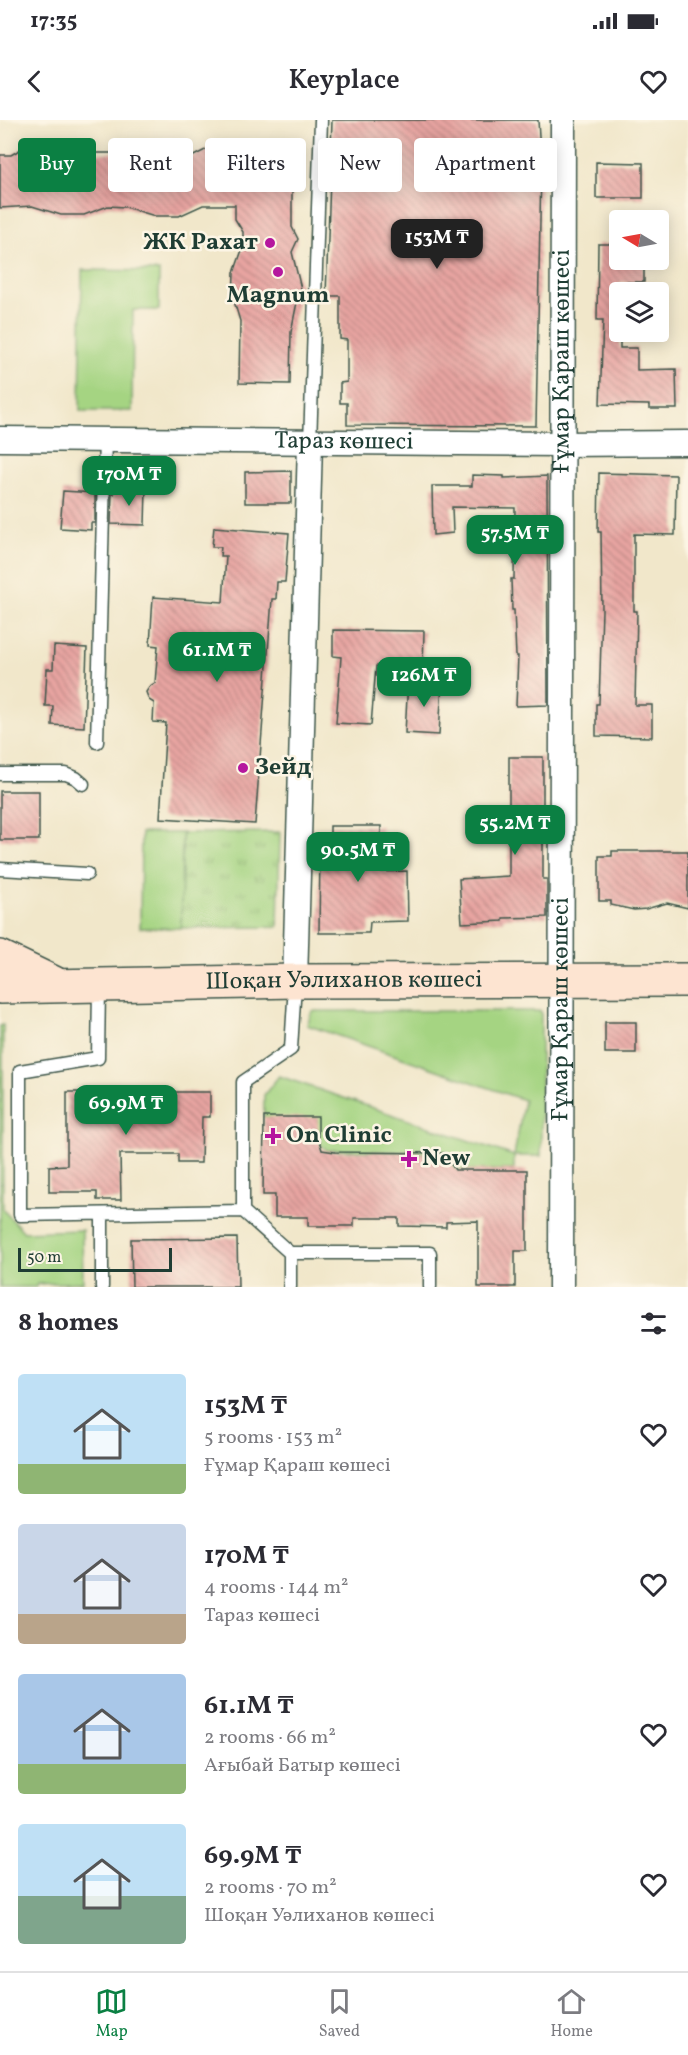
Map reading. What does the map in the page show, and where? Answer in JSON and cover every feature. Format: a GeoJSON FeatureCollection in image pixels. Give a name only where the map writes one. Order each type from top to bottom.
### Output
{"type":"FeatureCollection","features":[{"type":"Feature","properties":{"kind":"main road"},"geometry":{"type":"LineString","coordinates":[[0,957],[50,986]]}},
{"type":"Feature","properties":{"kind":"main road","name":"Шоқан Уәлиханов көшесі"},"geometry":{"type":"LineString","coordinates":[[0,987],[295,981],[688,980]]}},
{"type":"Feature","properties":{"kind":"main road"},"geometry":{"type":"LineString","coordinates":[[0,1000],[50,986]]}},
{"type":"Feature","properties":{"kind":"street","name":"Ғұмар Қараш көшесі"},"geometry":{"type":"LineString","coordinates":[[561,1287],[563,120]]}},
{"type":"Feature","properties":{"kind":"street","name":"Тараз көшесі"},"geometry":{"type":"LineString","coordinates":[[0,439],[688,443]]}},
{"type":"Feature","properties":{"kind":"street"},"geometry":{"type":"LineString","coordinates":[[295,981],[310,442]]}},
{"type":"Feature","properties":{"kind":"lane"},"geometry":{"type":"LineString","coordinates":[[310,442],[321,120]]}},
{"type":"Feature","properties":{"kind":"lane"},"geometry":{"type":"LineString","coordinates":[[97,742],[105,438]]}},
{"type":"Feature","properties":{"kind":"lane"},"geometry":{"type":"LineString","coordinates":[[0,774],[66,774],[83,784]]}},
{"type":"Feature","properties":{"kind":"lane"},"geometry":{"type":"LineString","coordinates":[[0,869],[87,874]]}},
{"type":"Feature","properties":{"kind":"lane"},"geometry":{"type":"LineString","coordinates":[[243,1212],[243,1082],[291,1049],[295,981]]}},
{"type":"Feature","properties":{"kind":"lane"},"geometry":{"type":"LineString","coordinates":[[99,985],[98,1058],[20,1071],[20,1215],[243,1212],[290,1253],[430,1253],[430,1287]]}},
{"type":"Feature","properties":{"kind":"lane"},"geometry":{"type":"LineString","coordinates":[[102,1214],[102,1287]]}},
{"type":"Feature","properties":{"kind":"lane"},"geometry":{"type":"LineString","coordinates":[[290,1253],[290,1287]]}},
{"type":"Feature","properties":{"kind":"green space"},"geometry":{"type":"Polygon","coordinates":[[[82,270],[159,271],[159,310],[133,310],[132,411],[80,411],[82,270]]]}},
{"type":"Feature","properties":{"kind":"green space"},"geometry":{"type":"Polygon","coordinates":[[[280,832],[278,927],[181,928],[182,833],[280,832]]]}},
{"type":"Feature","properties":{"kind":"green space"},"geometry":{"type":"Polygon","coordinates":[[[141,833],[182,833],[181,928],[140,928],[141,833]]]}},
{"type":"Feature","properties":{"kind":"green space"},"geometry":{"type":"Polygon","coordinates":[[[312,1011],[541,1011],[541,1156],[514,1156],[524,1100],[307,1025],[312,1011]]]}},
{"type":"Feature","properties":{"kind":"green space"},"geometry":{"type":"Polygon","coordinates":[[[3,1025],[3,1210],[24,1232],[82,1230],[83,1282],[37,1284],[36,1287],[0,1287],[0,1026],[3,1025]]]}},
{"type":"Feature","properties":{"kind":"green space"},"geometry":{"type":"Polygon","coordinates":[[[279,1076],[514,1156],[514,1170],[458,1170],[452,1167],[445,1153],[327,1150],[264,1117],[264,1095],[279,1076]]]}},
{"type":"Feature","properties":{"kind":"building"},"geometry":{"type":"Polygon","coordinates":[[[332,120],[538,120],[539,138],[414,138],[414,192],[541,192],[536,426],[347,425],[347,403],[340,403],[340,383],[347,382],[347,340],[340,339],[340,296],[326,296],[330,192],[402,192],[402,138],[331,138],[332,120]]]}},
{"type":"Feature","properties":{"kind":"building"},"geometry":{"type":"Polygon","coordinates":[[[205,150],[205,192],[292,192],[292,227],[298,239],[292,252],[303,297],[298,297],[291,332],[290,384],[239,383],[240,321],[233,298],[234,273],[243,247],[243,232],[235,219],[235,205],[203,205],[179,216],[155,216],[125,207],[108,206],[84,215],[61,215],[32,206],[0,208],[0,155],[11,155],[18,151],[18,192],[96,192],[96,153],[108,153],[108,192],[193,192],[193,156],[205,150]]]}},
{"type":"Feature","properties":{"kind":"building"},"geometry":{"type":"Polygon","coordinates":[[[596,162],[643,163],[643,198],[596,198],[596,162]]]}},
{"type":"Feature","properties":{"kind":"building"},"geometry":{"type":"Polygon","coordinates":[[[598,244],[609,244],[609,270],[644,270],[644,282],[609,282],[609,342],[620,342],[620,348],[637,348],[637,370],[676,369],[677,409],[649,409],[649,405],[600,404],[603,320],[597,320],[598,244]]]}},
{"type":"Feature","properties":{"kind":"building"},"geometry":{"type":"Polygon","coordinates":[[[291,471],[291,503],[245,503],[245,472],[291,471]]]}},
{"type":"Feature","properties":{"kind":"building"},"geometry":{"type":"Polygon","coordinates":[[[599,473],[676,475],[675,535],[634,534],[634,611],[637,611],[635,705],[652,705],[652,737],[596,736],[602,610],[601,532],[598,532],[599,473]]]}},
{"type":"Feature","properties":{"kind":"building"},"geometry":{"type":"Polygon","coordinates":[[[472,475],[504,476],[504,478],[547,476],[548,705],[516,706],[518,656],[516,656],[511,579],[514,579],[515,508],[452,507],[453,533],[433,535],[432,486],[472,486],[472,475]]]}},
{"type":"Feature","properties":{"kind":"building"},"geometry":{"type":"Polygon","coordinates":[[[114,488],[146,489],[145,525],[111,524],[114,488]]]}},
{"type":"Feature","properties":{"kind":"building"},"geometry":{"type":"Polygon","coordinates":[[[63,491],[95,493],[95,523],[91,523],[91,530],[60,528],[63,491]]]}},
{"type":"Feature","properties":{"kind":"building"},"geometry":{"type":"Polygon","coordinates":[[[214,527],[289,533],[285,582],[277,582],[276,599],[272,599],[255,824],[160,818],[166,723],[153,722],[154,703],[149,700],[146,692],[155,683],[158,646],[150,645],[153,597],[223,602],[226,556],[220,556],[221,547],[212,547],[214,527]]]}},
{"type":"Feature","properties":{"kind":"building"},"geometry":{"type":"Polygon","coordinates":[[[333,630],[424,631],[423,667],[376,666],[371,725],[336,723],[341,657],[333,656],[333,630]]]}},
{"type":"Feature","properties":{"kind":"building"},"geometry":{"type":"Polygon","coordinates":[[[54,646],[87,648],[84,727],[52,725],[53,706],[45,706],[47,669],[53,669],[54,646]]]}},
{"type":"Feature","properties":{"kind":"building"},"geometry":{"type":"Polygon","coordinates":[[[408,680],[442,682],[439,735],[405,733],[408,680]]]}},
{"type":"Feature","properties":{"kind":"building"},"geometry":{"type":"Polygon","coordinates":[[[509,757],[543,757],[543,879],[547,879],[547,917],[503,918],[503,921],[462,923],[459,879],[509,876],[509,757]]]}},
{"type":"Feature","properties":{"kind":"building"},"geometry":{"type":"Polygon","coordinates":[[[0,791],[39,791],[39,840],[0,840],[0,791]]]}},
{"type":"Feature","properties":{"kind":"building"},"geometry":{"type":"Polygon","coordinates":[[[330,826],[381,826],[380,872],[407,871],[408,921],[370,922],[369,933],[319,933],[320,852],[330,852],[330,826]]]}},
{"type":"Feature","properties":{"kind":"building"},"geometry":{"type":"Polygon","coordinates":[[[612,851],[688,851],[688,908],[667,903],[634,910],[611,905],[611,901],[599,901],[599,856],[612,856],[612,851]]]}},
{"type":"Feature","properties":{"kind":"building"},"geometry":{"type":"Polygon","coordinates":[[[605,1022],[636,1022],[636,1053],[605,1053],[605,1022]]]}},
{"type":"Feature","properties":{"kind":"building"},"geometry":{"type":"Polygon","coordinates":[[[67,1092],[210,1092],[210,1117],[202,1117],[201,1163],[178,1163],[178,1154],[120,1154],[121,1200],[97,1200],[97,1192],[49,1192],[49,1166],[67,1165],[67,1092]]]}},
{"type":"Feature","properties":{"kind":"building"},"geometry":{"type":"Polygon","coordinates":[[[264,1117],[318,1117],[318,1137],[322,1150],[445,1153],[455,1170],[527,1170],[527,1251],[515,1251],[515,1287],[478,1287],[478,1221],[446,1222],[446,1227],[399,1226],[399,1218],[354,1218],[354,1226],[308,1226],[308,1217],[275,1217],[275,1195],[263,1195],[264,1117]]]}},
{"type":"Feature","properties":{"kind":"building"},"geometry":{"type":"Polygon","coordinates":[[[237,1238],[238,1287],[132,1287],[131,1239],[237,1238]]]}},
{"type":"Feature","properties":{"kind":"place","name":"ЖК Рахат"},"geometry":{"type":"Point","coordinates":[270,243]}},
{"type":"Feature","properties":{"kind":"place","name":"Magnum"},"geometry":{"type":"Point","coordinates":[278,272]}},
{"type":"Feature","properties":{"kind":"place","name":"Зейд"},"geometry":{"type":"Point","coordinates":[243,768]}},
{"type":"Feature","properties":{"kind":"place","name":"On Clinic"},"geometry":{"type":"Point","coordinates":[273,1136]}},
{"type":"Feature","properties":{"kind":"place","name":"New"},"geometry":{"type":"Point","coordinates":[409,1159]}}]}
